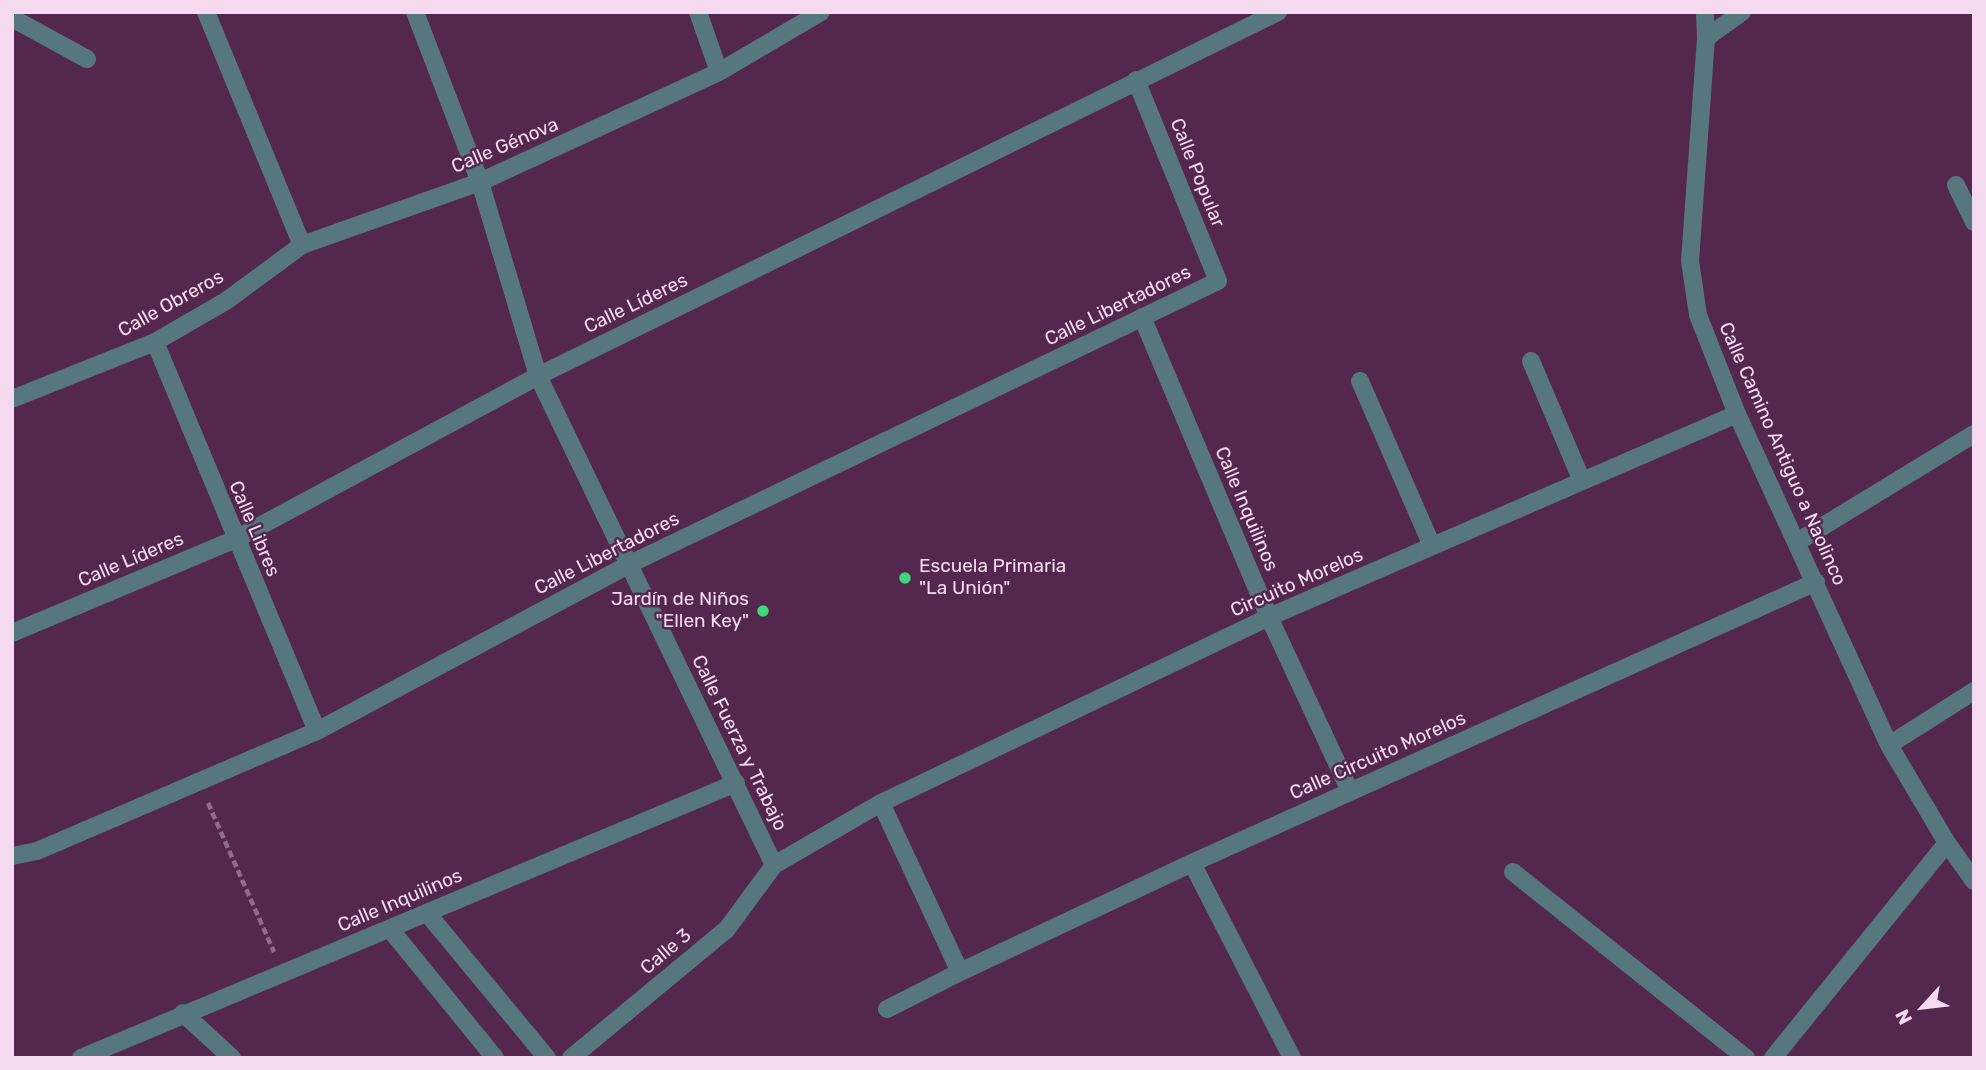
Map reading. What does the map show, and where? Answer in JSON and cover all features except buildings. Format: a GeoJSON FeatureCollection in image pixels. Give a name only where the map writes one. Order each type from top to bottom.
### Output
{"type":"FeatureCollection","features":[{"type":"Feature","properties":{"kind":"street"},"geometry":{"type":"LineString","coordinates":[[206,12],[302,245]]}},
{"type":"Feature","properties":{"kind":"street","name":"Calle Fuerza y Trabajo"},"geometry":{"type":"LineString","coordinates":[[415,12],[480,182],[538,376],[774,864]]}},
{"type":"Feature","properties":{"kind":"street"},"geometry":{"type":"LineString","coordinates":[[698,12],[719,72]]}},
{"type":"Feature","properties":{"kind":"street","name":"Calle Génova"},"geometry":{"type":"LineString","coordinates":[[302,245],[480,182],[719,72],[821,12]]}},
{"type":"Feature","properties":{"kind":"street","name":"Calle Líderes"},"geometry":{"type":"LineString","coordinates":[[12,633],[236,539],[538,376],[1278,12]]}},
{"type":"Feature","properties":{"kind":"street","name":"Calle Camino Antiguo a Naolinco"},"geometry":{"type":"LineString","coordinates":[[1705,12],[1706,38],[1690,261],[1698,315],[1737,414],[1889,745],[1947,843],[1974,881]]}},
{"type":"Feature","properties":{"kind":"street"},"geometry":{"type":"LineString","coordinates":[[1706,38],[1742,12]]}},
{"type":"Feature","properties":{"kind":"street"},"geometry":{"type":"LineString","coordinates":[[12,18],[88,59]]}},
{"type":"Feature","properties":{"kind":"street","name":"Calle Popular"},"geometry":{"type":"LineString","coordinates":[[1136,80],[1218,281]]}},
{"type":"Feature","properties":{"kind":"street"},"geometry":{"type":"LineString","coordinates":[[1956,185],[1974,222]]}},
{"type":"Feature","properties":{"kind":"street","name":"Calle Obreros"},"geometry":{"type":"LineString","coordinates":[[12,399],[155,342],[226,301],[302,245]]}},
{"type":"Feature","properties":{"kind":"street","name":"Calle Libertadores"},"geometry":{"type":"LineString","coordinates":[[12,856],[37,851],[317,731],[630,564],[1218,281]]}},
{"type":"Feature","properties":{"kind":"street","name":"Calle Inquilinos"},"geometry":{"type":"LineString","coordinates":[[1142,317],[1269,617],[1350,791]]}},
{"type":"Feature","properties":{"kind":"street","name":"Calle Libres"},"geometry":{"type":"LineString","coordinates":[[155,342],[317,731]]}},
{"type":"Feature","properties":{"kind":"street"},"geometry":{"type":"LineString","coordinates":[[1531,361],[1582,481]]}},
{"type":"Feature","properties":{"kind":"street"},"geometry":{"type":"LineString","coordinates":[[1360,381],[1432,546]]}},
{"type":"Feature","properties":{"kind":"street","name":"Circuito Morelos"},"geometry":{"type":"LineString","coordinates":[[774,864],[881,803],[1269,617],[1737,414]]}},
{"type":"Feature","properties":{"kind":"street"},"geometry":{"type":"LineString","coordinates":[[1797,542],[1974,434]]}},
{"type":"Feature","properties":{"kind":"street","name":"Calle Circuito Morelos"},"geometry":{"type":"LineString","coordinates":[[887,1009],[1192,863],[1816,582]]}},
{"type":"Feature","properties":{"kind":"street"},"geometry":{"type":"LineString","coordinates":[[1889,745],[1974,691]]}},
{"type":"Feature","properties":{"kind":"street","name":"Calle Inquilinos"},"geometry":{"type":"LineString","coordinates":[[81,1058],[736,783]]}},
{"type":"Feature","properties":{"kind":"street"},"geometry":{"type":"LineString","coordinates":[[881,803],[960,972]]}},
{"type":"Feature","properties":{"kind":"street"},"geometry":{"type":"LineString","coordinates":[[1773,1058],[1947,843]]}},
{"type":"Feature","properties":{"kind":"street"},"geometry":{"type":"LineString","coordinates":[[1192,863],[1287,1056]]}},
{"type":"Feature","properties":{"kind":"street","name":"Calle 3"},"geometry":{"type":"LineString","coordinates":[[571,1058],[727,929],[774,864]]}},
{"type":"Feature","properties":{"kind":"street"},"geometry":{"type":"LineString","coordinates":[[1513,872],[1746,1058]]}},
{"type":"Feature","properties":{"kind":"street"},"geometry":{"type":"LineString","coordinates":[[427,913],[547,1058]]}},
{"type":"Feature","properties":{"kind":"street"},"geometry":{"type":"LineString","coordinates":[[390,929],[495,1058]]}},
{"type":"Feature","properties":{"kind":"street"},"geometry":{"type":"LineString","coordinates":[[183,1013],[232,1058]]}},
{"type":"Feature","properties":{"kind":"path"},"geometry":{"type":"LineString","coordinates":[[198,781],[282,972]]}},
{"type":"Feature","properties":{"kind":"place","name":"Escuela Primaria \"La Unión\""},"geometry":{"type":"Point","coordinates":[905,578]}},
{"type":"Feature","properties":{"kind":"place","name":"Jardín de Niños \"Ellen Key\""},"geometry":{"type":"Point","coordinates":[763,611]}}]}
